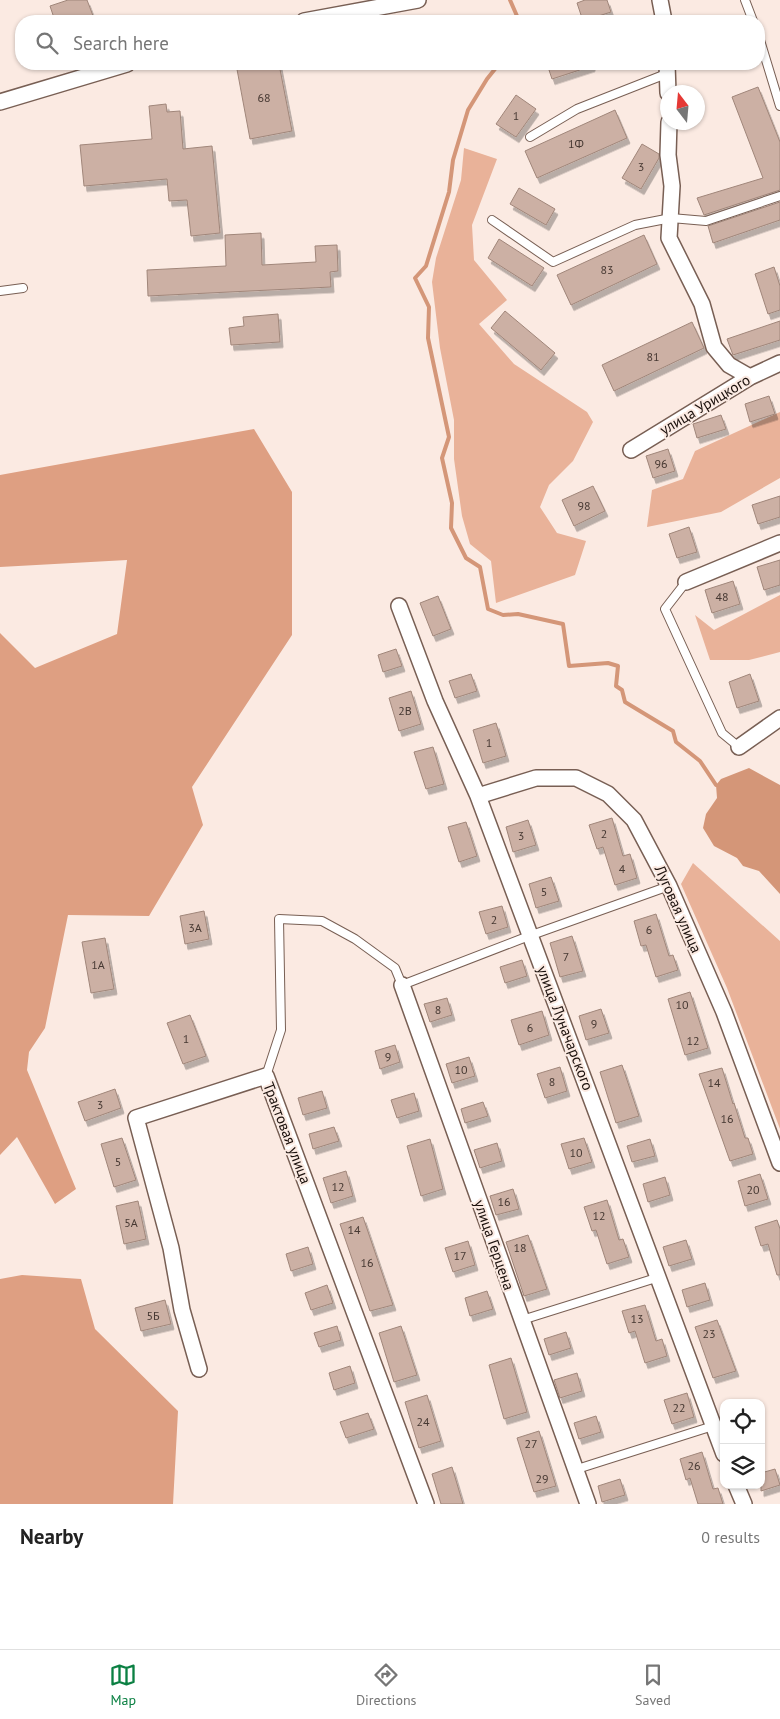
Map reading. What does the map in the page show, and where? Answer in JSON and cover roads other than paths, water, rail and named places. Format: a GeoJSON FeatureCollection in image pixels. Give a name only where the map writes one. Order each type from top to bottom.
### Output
{"type":"FeatureCollection","features":[{"type":"Feature","properties":{"kind":"street"},"geometry":{"type":"LineString","coordinates":[[337,15],[418,0]]}},
{"type":"Feature","properties":{"kind":"street"},"geometry":{"type":"LineString","coordinates":[[660,0],[663,15]]}},
{"type":"Feature","properties":{"kind":"street"},"geometry":{"type":"LineString","coordinates":[[0,102],[107,70]]}},
{"type":"Feature","properties":{"kind":"street"},"geometry":{"type":"LineString","coordinates":[[666,70],[667,85]]}},
{"type":"Feature","properties":{"kind":"street"},"geometry":{"type":"LineString","coordinates":[[669,130],[668,155],[672,186],[669,238],[702,304],[714,347],[729,365],[750,377]]}},
{"type":"Feature","properties":{"kind":"street","name":"улица Урицкого"},"geometry":{"type":"LineString","coordinates":[[631,450],[750,377],[780,363]]}},
{"type":"Feature","properties":{"kind":"street"},"geometry":{"type":"LineString","coordinates":[[686,582],[780,543]]}},
{"type":"Feature","properties":{"kind":"street","name":"улица Луначарского"},"geometry":{"type":"LineString","coordinates":[[399,606],[436,701],[478,796],[656,1278],[720,1444]]}},
{"type":"Feature","properties":{"kind":"street"},"geometry":{"type":"LineString","coordinates":[[739,747],[780,718]]}},
{"type":"Feature","properties":{"kind":"street","name":"Луговая улица"},"geometry":{"type":"LineString","coordinates":[[478,796],[536,778],[576,778],[608,794],[634,820],[669,886],[724,1012],[780,1163]]}},
{"type":"Feature","properties":{"kind":"street","name":"улица Герцена"},"geometry":{"type":"LineString","coordinates":[[402,985],[574,1470],[588,1504]]}},
{"type":"Feature","properties":{"kind":"street","name":"Трактовая улица"},"geometry":{"type":"LineString","coordinates":[[199,1369],[182,1310],[171,1248],[136,1118],[266,1076],[426,1504]]}},
{"type":"Feature","properties":{"kind":"street"},"geometry":{"type":"LineString","coordinates":[[738,1489],[744,1504]]}},
{"type":"Feature","properties":{"kind":"lane"},"geometry":{"type":"LineString","coordinates":[[745,0],[751,15]]}},
{"type":"Feature","properties":{"kind":"lane"},"geometry":{"type":"LineString","coordinates":[[765,53],[780,106]]}},
{"type":"Feature","properties":{"kind":"lane"},"geometry":{"type":"LineString","coordinates":[[530,137],[578,109],[664,70]]}},
{"type":"Feature","properties":{"kind":"lane"},"geometry":{"type":"LineString","coordinates":[[492,220],[553,262],[635,225],[671,218],[706,221],[780,196]]}},
{"type":"Feature","properties":{"kind":"lane"},"geometry":{"type":"LineString","coordinates":[[0,291],[23,288]]}},
{"type":"Feature","properties":{"kind":"lane"},"geometry":{"type":"LineString","coordinates":[[686,582],[665,609],[722,733],[739,747]]}},
{"type":"Feature","properties":{"kind":"lane"},"geometry":{"type":"LineString","coordinates":[[266,1076],[281,1030],[279,919],[322,921],[355,939],[395,968],[402,985],[529,936],[669,886]]}},
{"type":"Feature","properties":{"kind":"lane"},"geometry":{"type":"LineString","coordinates":[[522,1320],[656,1278]]}},
{"type":"Feature","properties":{"kind":"lane"},"geometry":{"type":"LineString","coordinates":[[574,1470],[713,1426]]}},
{"type":"Feature","properties":{"kind":"waterway"},"geometry":{"type":"LineString","coordinates":[[510,0],[517,15]]}},
{"type":"Feature","properties":{"kind":"waterway"},"geometry":{"type":"LineString","coordinates":[[494,70],[468,110],[453,160],[449,192],[426,266],[415,278],[429,307],[428,338],[449,437],[442,458],[452,503],[451,528],[466,558],[480,567],[488,609],[503,615],[518,614],[563,624],[569,666],[608,663],[618,666],[616,686],[622,690],[625,702],[673,731],[676,742],[700,761],[716,785]]}}]}
